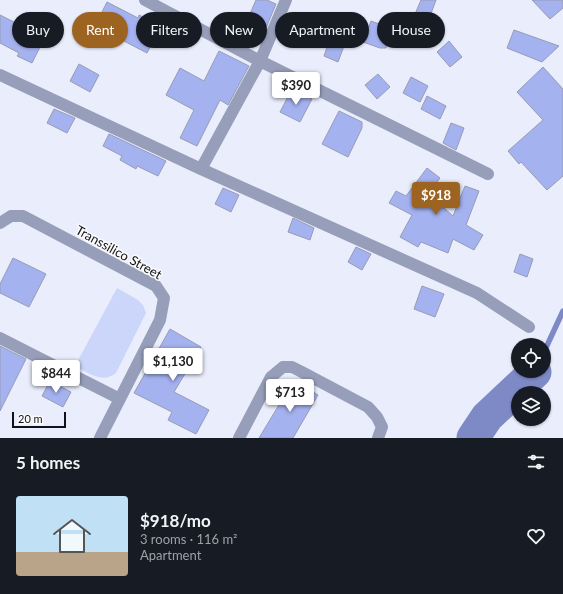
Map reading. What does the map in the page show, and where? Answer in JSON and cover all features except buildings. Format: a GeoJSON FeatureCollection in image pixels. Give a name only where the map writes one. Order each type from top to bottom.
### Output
{"type":"FeatureCollection","features":[{"type":"Feature","properties":{"kind":"street"},"geometry":{"type":"LineString","coordinates":[[145,0],[260,61],[488,174]]}},
{"type":"Feature","properties":{"kind":"street"},"geometry":{"type":"LineString","coordinates":[[201,169],[260,61],[286,0]]}},
{"type":"Feature","properties":{"kind":"street"},"geometry":{"type":"LineString","coordinates":[[0,75],[201,169],[477,293],[530,327]]}},
{"type":"Feature","properties":{"kind":"street","name":"Transsilico Street"},"geometry":{"type":"LineString","coordinates":[[0,223],[11,216],[23,216],[156,286],[164,298],[160,320],[100,438]]}},
{"type":"Feature","properties":{"kind":"street"},"geometry":{"type":"LineString","coordinates":[[0,338],[120,399]]}},
{"type":"Feature","properties":{"kind":"street"},"geometry":{"type":"LineString","coordinates":[[238,438],[271,376],[283,367],[292,367],[368,407],[377,417],[382,427],[378,438]]}},
{"type":"Feature","properties":{"kind":"shaded area"},"geometry":{"type":"Polygon","coordinates":[[[117,288],[138,300],[143,305],[146,313],[116,373],[106,378],[90,374],[75,366],[117,288]]]}},
{"type":"Feature","properties":{"kind":"waterway"},"geometry":{"type":"LineString","coordinates":[[550,338],[563,311]]}},
{"type":"Feature","properties":{"kind":"waterway"},"geometry":{"type":"LineString","coordinates":[[473,438],[487,417],[529,378]]}}]}
